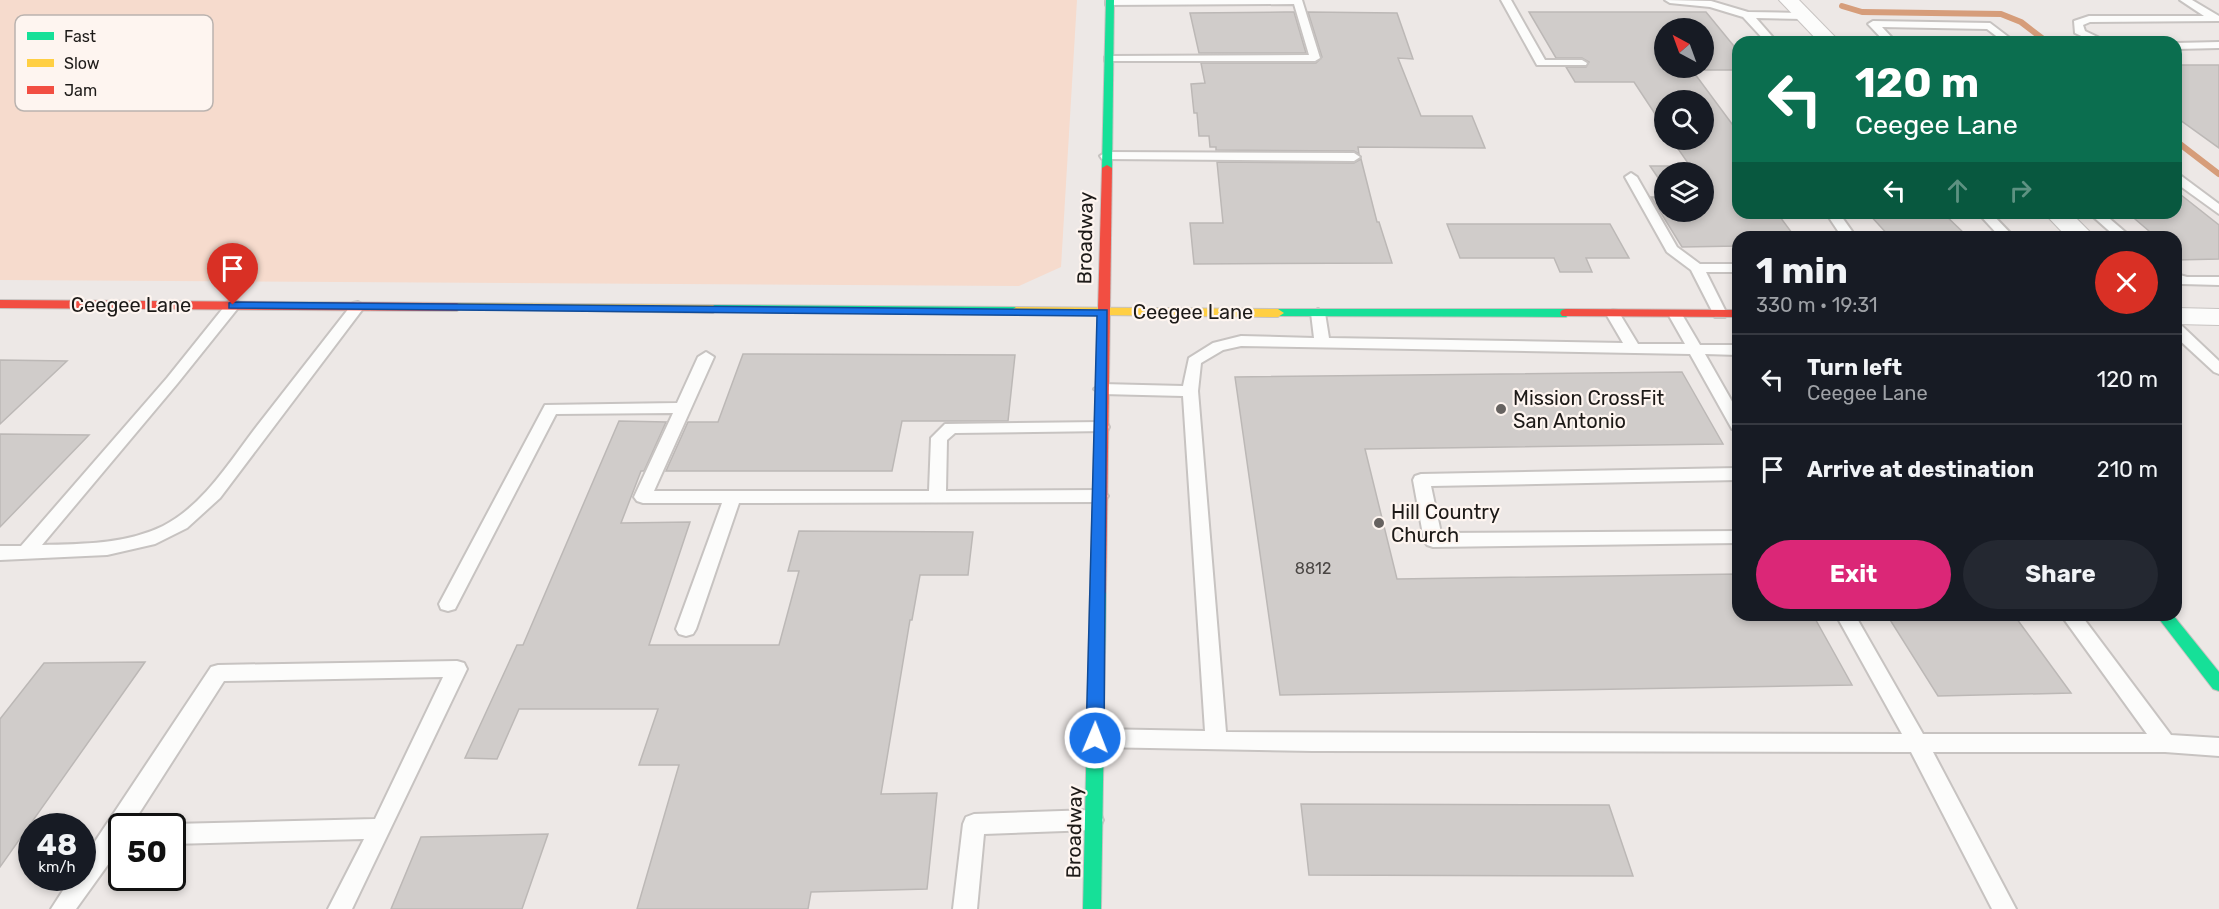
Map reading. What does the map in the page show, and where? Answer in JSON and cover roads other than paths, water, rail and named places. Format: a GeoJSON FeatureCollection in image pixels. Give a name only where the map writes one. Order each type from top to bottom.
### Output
{"type":"FeatureCollection","features":[{"type":"Feature","properties":{"kind":"street"},"geometry":{"type":"LineString","coordinates":[[1788,0],[1824,36]]}},
{"type":"Feature","properties":{"kind":"street","name":"Broadway"},"geometry":{"type":"LineString","coordinates":[[1092,909],[1110,1]]}},
{"type":"Feature","properties":{"kind":"street"},"geometry":{"type":"LineString","coordinates":[[2062,219],[2076,231]]}},
{"type":"Feature","properties":{"kind":"street","name":"Ceegee Lane"},"geometry":{"type":"LineString","coordinates":[[0,303],[1103,312],[1732,314]]}},
{"type":"Feature","properties":{"kind":"street"},"geometry":{"type":"LineString","coordinates":[[2182,316],[2219,317]]}},
{"type":"Feature","properties":{"kind":"street"},"geometry":{"type":"LineString","coordinates":[[2169,621],[2219,684]]}},
{"type":"Feature","properties":{"kind":"lane"},"geometry":{"type":"LineString","coordinates":[[1506,0],[1540,63],[1582,63]]}},
{"type":"Feature","properties":{"kind":"lane"},"geometry":{"type":"LineString","coordinates":[[1670,0],[1711,4],[1747,15],[1803,16]]}},
{"type":"Feature","properties":{"kind":"lane"},"geometry":{"type":"LineString","coordinates":[[2185,0],[2217,20]]}},
{"type":"Feature","properties":{"kind":"lane"},"geometry":{"type":"LineString","coordinates":[[1109,59],[1315,58],[1299,1],[1110,1]]}},
{"type":"Feature","properties":{"kind":"lane"},"geometry":{"type":"LineString","coordinates":[[1747,15],[1766,36]]}},
{"type":"Feature","properties":{"kind":"lane"},"geometry":{"type":"LineString","coordinates":[[2088,36],[2080,33],[2078,23],[2089,19],[2217,20]]}},
{"type":"Feature","properties":{"kind":"lane"},"geometry":{"type":"LineString","coordinates":[[1885,36],[1873,24],[1990,26],[2002,36]]}},
{"type":"Feature","properties":{"kind":"lane"},"geometry":{"type":"LineString","coordinates":[[2182,46],[2219,45]]}},
{"type":"Feature","properties":{"kind":"lane"},"geometry":{"type":"LineString","coordinates":[[1106,156],[1354,157]]}},
{"type":"Feature","properties":{"kind":"lane"},"geometry":{"type":"LineString","coordinates":[[1631,177],[1672,249],[1697,268],[1720,314]]}},
{"type":"Feature","properties":{"kind":"lane"},"geometry":{"type":"LineString","coordinates":[[2182,181],[2219,210]]}},
{"type":"Feature","properties":{"kind":"lane"},"geometry":{"type":"LineString","coordinates":[[1990,219],[2001,231]]}},
{"type":"Feature","properties":{"kind":"lane"},"geometry":{"type":"LineString","coordinates":[[2102,219],[2117,231]]}},
{"type":"Feature","properties":{"kind":"lane"},"geometry":{"type":"LineString","coordinates":[[1697,268],[1732,268]]}},
{"type":"Feature","properties":{"kind":"lane"},"geometry":{"type":"LineString","coordinates":[[2182,280],[2219,281]]}},
{"type":"Feature","properties":{"kind":"lane"},"geometry":{"type":"LineString","coordinates":[[26,552],[172,381],[233,305]]}},
{"type":"Feature","properties":{"kind":"lane"},"geometry":{"type":"LineString","coordinates":[[0,553],[110,548],[140,542],[169,530],[191,516],[214,494],[358,306]]}},
{"type":"Feature","properties":{"kind":"lane"},"geometry":{"type":"LineString","coordinates":[[1318,313],[1322,342]]}},
{"type":"Feature","properties":{"kind":"lane"},"geometry":{"type":"LineString","coordinates":[[1614,314],[1633,348]]}},
{"type":"Feature","properties":{"kind":"lane"},"geometry":{"type":"LineString","coordinates":[[1675,314],[1732,414]]}},
{"type":"Feature","properties":{"kind":"lane"},"geometry":{"type":"LineString","coordinates":[[2182,332],[2213,357],[2219,369]]}},
{"type":"Feature","properties":{"kind":"lane"},"geometry":{"type":"LineString","coordinates":[[1216,740],[1190,391],[1194,361],[1218,346],[1241,341],[1732,350]]}},
{"type":"Feature","properties":{"kind":"lane"},"geometry":{"type":"LineString","coordinates":[[706,357],[643,497],[1099,496]]}},
{"type":"Feature","properties":{"kind":"lane"},"geometry":{"type":"LineString","coordinates":[[1102,389],[1190,391]]}},
{"type":"Feature","properties":{"kind":"lane"},"geometry":{"type":"LineString","coordinates":[[448,604],[551,409],[683,408]]}},
{"type":"Feature","properties":{"kind":"lane"},"geometry":{"type":"LineString","coordinates":[[937,497],[939,438],[951,428],[1101,427]]}},
{"type":"Feature","properties":{"kind":"lane"},"geometry":{"type":"LineString","coordinates":[[1732,474],[1421,480],[1433,540],[1732,537]]}},
{"type":"Feature","properties":{"kind":"lane"},"geometry":{"type":"LineString","coordinates":[[686,629],[733,497]]}},
{"type":"Feature","properties":{"kind":"lane"},"geometry":{"type":"LineString","coordinates":[[1848,621],[1918,744],[2004,909]]}},
{"type":"Feature","properties":{"kind":"lane"},"geometry":{"type":"LineString","coordinates":[[2074,621],[2165,744]]}},
{"type":"Feature","properties":{"kind":"lane"},"geometry":{"type":"LineString","coordinates":[[131,813],[218,673],[457,669],[340,909]]}},
{"type":"Feature","properties":{"kind":"lane"},"geometry":{"type":"LineString","coordinates":[[1095,738],[2165,744],[2219,747]]}},
{"type":"Feature","properties":{"kind":"lane"},"geometry":{"type":"LineString","coordinates":[[965,909],[974,824],[1093,820]]}},
{"type":"Feature","properties":{"kind":"lane"},"geometry":{"type":"LineString","coordinates":[[186,834],[381,829]]}},
{"type":"Feature","properties":{"kind":"lane"},"geometry":{"type":"LineString","coordinates":[[63,909],[108,848]]}},
{"type":"Feature","properties":{"kind":"waterway"},"geometry":{"type":"LineString","coordinates":[[1842,6],[1862,12],[2001,14],[2021,22],[2039,36]]}},
{"type":"Feature","properties":{"kind":"waterway"},"geometry":{"type":"LineString","coordinates":[[2182,146],[2219,174]]}},
{"type":"Feature","properties":{"kind":"place","name":"Mission CrossFit San Antonio"},"geometry":{"type":"Point","coordinates":[1501,409]}},
{"type":"Feature","properties":{"kind":"place","name":"Hill Country Church"},"geometry":{"type":"Point","coordinates":[1379,523]}}]}
